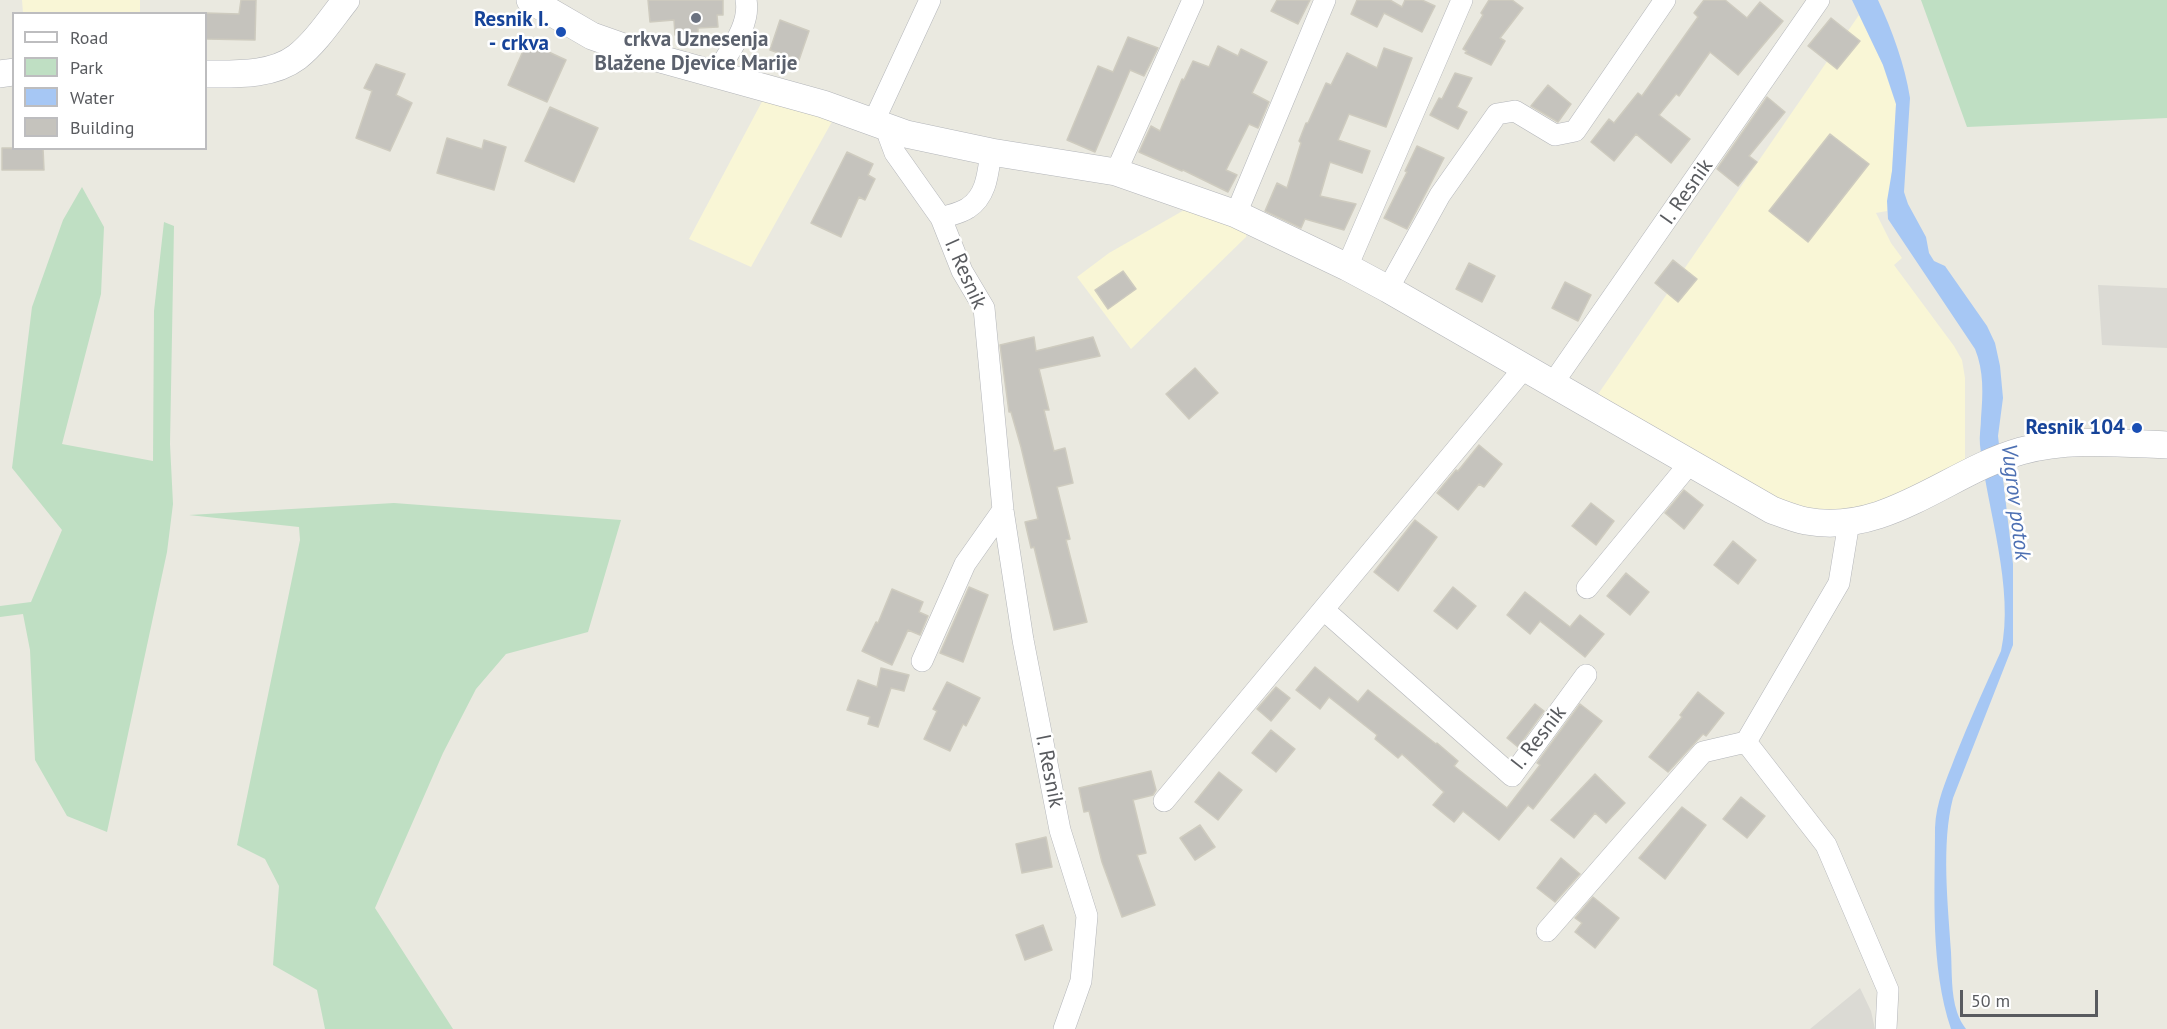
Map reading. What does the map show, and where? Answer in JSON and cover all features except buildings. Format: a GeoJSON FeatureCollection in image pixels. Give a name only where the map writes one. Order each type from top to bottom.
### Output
{"type":"FeatureCollection","features":[{"type":"Feature","properties":{"kind":"street"},"geometry":{"type":"LineString","coordinates":[[207,74],[246,74],[276,67],[296,58],[346,0]]}},
{"type":"Feature","properties":{"kind":"street"},"geometry":{"type":"LineString","coordinates":[[530,0],[592,36],[646,55],[823,104],[881,126],[991,152],[1116,172],[1236,214],[1388,289],[1772,510],[1804,521],[1849,522],[1874,518],[1917,500],[1972,471],[2021,451],[2066,443],[2110,442],[2167,445]]}},
{"type":"Feature","properties":{"kind":"street"},"geometry":{"type":"LineString","coordinates":[[716,74],[739,34],[748,9],[746,0]]}},
{"type":"Feature","properties":{"kind":"street"},"geometry":{"type":"LineString","coordinates":[[881,126],[879,105],[930,0]]}},
{"type":"Feature","properties":{"kind":"street"},"geometry":{"type":"LineString","coordinates":[[1116,172],[1193,0]]}},
{"type":"Feature","properties":{"kind":"street"},"geometry":{"type":"LineString","coordinates":[[1236,214],[1325,0]]}},
{"type":"Feature","properties":{"kind":"street"},"geometry":{"type":"LineString","coordinates":[[1347,267],[1462,0]]}},
{"type":"Feature","properties":{"kind":"street"},"geometry":{"type":"LineString","coordinates":[[1388,289],[1440,195],[1497,114],[1515,111],[1555,135],[1575,131],[1665,0]]}},
{"type":"Feature","properties":{"kind":"street","name":"I. Resnik"},"geometry":{"type":"LineString","coordinates":[[1553,383],[1819,0]]}},
{"type":"Feature","properties":{"kind":"street","name":"I. Resnik"},"geometry":{"type":"LineString","coordinates":[[881,126],[900,161],[941,218],[962,271],[984,308],[1003,510],[1023,640],[1060,830],[1087,916],[1081,981],[1064,1029]]}},
{"type":"Feature","properties":{"kind":"street","name":"I. Resnik"},"geometry":{"type":"LineString","coordinates":[[941,218],[968,209],[977,200],[986,185],[991,152]]}},
{"type":"Feature","properties":{"kind":"street"},"geometry":{"type":"LineString","coordinates":[[1164,801],[1525,367]]}},
{"type":"Feature","properties":{"kind":"street"},"geometry":{"type":"LineString","coordinates":[[1587,588],[1690,463]]}},
{"type":"Feature","properties":{"kind":"street"},"geometry":{"type":"LineString","coordinates":[[922,661],[965,564],[1003,510]]}},
{"type":"Feature","properties":{"kind":"street"},"geometry":{"type":"LineString","coordinates":[[1547,931],[1703,752],[1746,742],[1839,583],[1849,522]]}},
{"type":"Feature","properties":{"kind":"street","name":"I. Resnik"},"geometry":{"type":"LineString","coordinates":[[1324,610],[1512,776],[1586,675]]}},
{"type":"Feature","properties":{"kind":"street"},"geometry":{"type":"LineString","coordinates":[[1746,742],[1826,845],[1888,990],[1887,1029]]}},
{"type":"Feature","properties":{"kind":"shaded area"},"geometry":{"type":"Polygon","coordinates":[[[22,0],[140,0],[140,12],[23,12],[22,0]]]}},
{"type":"Feature","properties":{"kind":"shaded area"},"geometry":{"type":"Polygon","coordinates":[[[1859,15],[1883,65],[1896,104],[1887,211],[1876,213],[1891,243],[1902,258],[1894,265],[1962,360],[1965,378],[1965,464],[1852,515],[1787,505],[1594,400],[1859,15]]]}},
{"type":"Feature","properties":{"kind":"shaded area"},"geometry":{"type":"Polygon","coordinates":[[[765,96],[834,118],[751,267],[689,239],[765,96]]]}},
{"type":"Feature","properties":{"kind":"shaded area"},"geometry":{"type":"Polygon","coordinates":[[[1186,209],[1247,233],[1246,237],[1131,349],[1077,277],[1109,253],[1186,209]]]}},
{"type":"Feature","properties":{"kind":"shaded area"},"geometry":{"type":"Polygon","coordinates":[[[2098,285],[2167,288],[2167,348],[2102,345],[2098,285]]]}},
{"type":"Feature","properties":{"kind":"shaded area"},"geometry":{"type":"Polygon","coordinates":[[[1860,988],[1871,1011],[1875,1029],[1810,1029],[1860,988]]]}},
{"type":"Feature","properties":{"kind":"green space"},"geometry":{"type":"Polygon","coordinates":[[[1921,0],[2167,0],[2167,118],[1967,127],[1921,0]]]}},
{"type":"Feature","properties":{"kind":"green space"},"geometry":{"type":"Polygon","coordinates":[[[82,187],[104,227],[101,294],[62,444],[153,461],[154,311],[164,222],[174,226],[170,444],[173,504],[167,552],[107,832],[67,816],[35,760],[30,650],[23,614],[0,617],[0,606],[31,602],[62,530],[12,468],[32,307],[63,220],[82,187]]]}},
{"type":"Feature","properties":{"kind":"green space"},"geometry":{"type":"Polygon","coordinates":[[[394,503],[621,520],[588,632],[506,654],[476,689],[443,753],[375,908],[453,1029],[325,1029],[317,990],[273,965],[279,886],[265,859],[237,845],[300,540],[299,527],[189,515],[394,503]]]}},
{"type":"Feature","properties":{"kind":"water"},"geometry":{"type":"Polygon","coordinates":[[[1852,0],[1878,0],[1888,23],[1901,60],[1910,98],[1904,192],[1926,237],[1929,253],[1934,261],[1945,266],[1987,326],[1995,343],[2000,366],[2003,398],[1998,436],[2013,564],[2013,645],[1953,798],[1947,835],[1946,875],[1953,990],[1957,1012],[1966,1029],[1951,1029],[1940,980],[1935,930],[1935,828],[1942,792],[2001,651],[2004,627],[2005,602],[2002,575],[1980,445],[1981,374],[1975,349],[1888,219],[1887,201],[1892,171],[1896,104],[1883,65],[1852,0]]]}},
{"type":"Feature","properties":{"kind":"place","name":"crkva Uznesenja Blažene Djevice Marije"},"geometry":{"type":"Point","coordinates":[696,18]}},
{"type":"Feature","properties":{"kind":"place","name":"Resnik I. - crkva"},"geometry":{"type":"Point","coordinates":[561,32]}},
{"type":"Feature","properties":{"kind":"place","name":"Resnik 104"},"geometry":{"type":"Point","coordinates":[2137,428]}},
{"type":"Feature","properties":{"kind":"water label","name":"Vugrov potok"},"geometry":{"type":"Point","coordinates":[2015,502]}}]}
